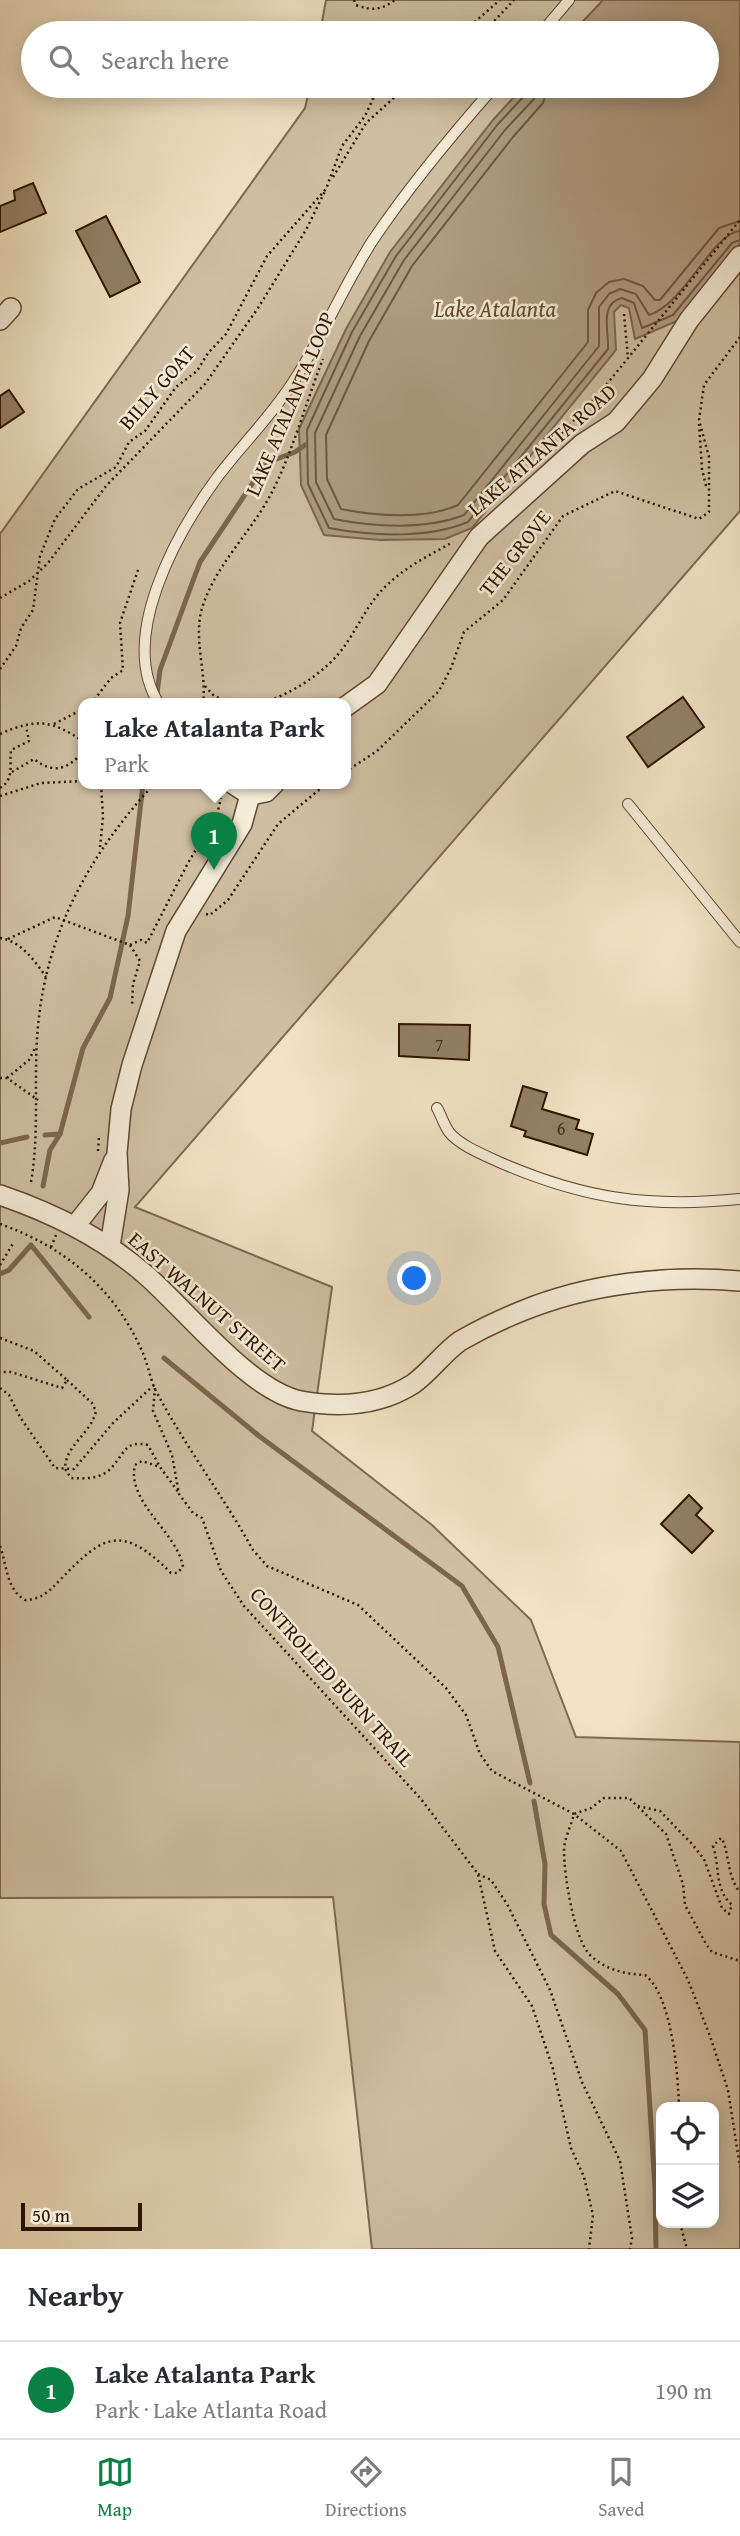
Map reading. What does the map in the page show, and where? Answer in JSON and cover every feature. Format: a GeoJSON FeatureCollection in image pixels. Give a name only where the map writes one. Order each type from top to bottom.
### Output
{"type":"FeatureCollection","features":[{"type":"Feature","properties":{"kind":"street","name":"LAKE ATLANTA ROAD"},"geometry":{"type":"LineString","coordinates":[[351,703],[377,684],[479,537],[582,444],[616,422],[652,379],[689,320],[740,256]]}},
{"type":"Feature","properties":{"kind":"street"},"geometry":{"type":"LineString","coordinates":[[110,1246],[119,1190],[117,1153],[121,1109],[132,1065],[176,930],[242,824],[234,790],[266,792],[269,789]]}},
{"type":"Feature","properties":{"kind":"street"},"geometry":{"type":"LineString","coordinates":[[75,1226],[101,1193],[117,1153]]}},
{"type":"Feature","properties":{"kind":"street","name":"EAST WALNUT STREET"},"geometry":{"type":"LineString","coordinates":[[0,1195],[75,1226],[110,1246],[146,1275],[269,1390],[301,1401],[375,1403],[414,1383],[459,1342],[523,1310],[590,1292],[665,1278],[740,1281]]}},
{"type":"Feature","properties":{"kind":"lane"},"geometry":{"type":"LineString","coordinates":[[551,21],[569,0]]}},
{"type":"Feature","properties":{"kind":"lane"},"geometry":{"type":"LineString","coordinates":[[156,698],[148,679],[147,634],[156,592],[177,541],[216,480],[278,406],[372,242],[412,184],[485,98]]}},
{"type":"Feature","properties":{"kind":"lane"},"geometry":{"type":"LineString","coordinates":[[628,804],[740,942]]}},
{"type":"Feature","properties":{"kind":"lane"},"geometry":{"type":"LineString","coordinates":[[437,1108],[450,1133],[482,1154],[538,1179],[633,1202],[686,1204],[740,1199]]}},
{"type":"Feature","properties":{"kind":"path"},"geometry":{"type":"LineString","coordinates":[[354,0],[356,5],[370,10],[378,10],[395,0]]}},
{"type":"Feature","properties":{"kind":"path"},"geometry":{"type":"LineString","coordinates":[[476,21],[500,0]]}},
{"type":"Feature","properties":{"kind":"path"},"geometry":{"type":"LineString","coordinates":[[494,21],[514,0]]}},
{"type":"Feature","properties":{"kind":"path","name":"BILLY GOAT"},"geometry":{"type":"LineString","coordinates":[[331,179],[342,146],[365,116],[373,98]]}},
{"type":"Feature","properties":{"kind":"path","name":"BILLY GOAT"},"geometry":{"type":"LineString","coordinates":[[0,597],[29,582],[59,549],[85,510],[205,384],[306,230],[331,179],[366,123],[394,98]]}},
{"type":"Feature","properties":{"kind":"path","name":"BILLY GOAT"},"geometry":{"type":"LineString","coordinates":[[0,669],[16,646],[21,628],[33,610],[46,537],[55,519],[78,489],[116,467],[129,442],[145,431],[176,387],[197,370],[226,334],[233,316],[253,288],[267,256],[326,189]]}},
{"type":"Feature","properties":{"kind":"path"},"geometry":{"type":"LineString","coordinates":[[536,462],[640,344],[740,219]]}},
{"type":"Feature","properties":{"kind":"path"},"geometry":{"type":"LineString","coordinates":[[624,314],[628,358]]}},
{"type":"Feature","properties":{"kind":"path","name":"THE GROVE"},"geometry":{"type":"LineString","coordinates":[[708,489],[702,469],[699,420],[704,385],[740,337]]}},
{"type":"Feature","properties":{"kind":"path","name":"LAKE ATALANTA LOOP"},"geometry":{"type":"LineString","coordinates":[[203,698],[199,657],[202,610],[228,555],[248,530],[275,485],[327,350]]}},
{"type":"Feature","properties":{"kind":"path","name":"THE GROVE"},"geometry":{"type":"LineString","coordinates":[[351,768],[377,751],[439,691],[464,632],[503,600],[564,516],[615,491],[699,519],[709,512],[709,457],[699,420]]}},
{"type":"Feature","properties":{"kind":"path"},"geometry":{"type":"LineString","coordinates":[[273,698],[298,687],[323,668],[344,647],[386,586],[413,565],[463,537]]}},
{"type":"Feature","properties":{"kind":"path"},"geometry":{"type":"LineString","coordinates":[[96,698],[111,678],[123,670],[120,623],[138,570]]}},
{"type":"Feature","properties":{"kind":"path"},"geometry":{"type":"LineString","coordinates":[[204,685],[219,698]]}},
{"type":"Feature","properties":{"kind":"path"},"geometry":{"type":"LineString","coordinates":[[0,734],[26,726],[54,724],[78,712]]}},
{"type":"Feature","properties":{"kind":"path"},"geometry":{"type":"LineString","coordinates":[[54,724],[78,738]]}},
{"type":"Feature","properties":{"kind":"path"},"geometry":{"type":"LineString","coordinates":[[0,788],[7,784],[12,772],[11,750],[29,741],[26,726]]}},
{"type":"Feature","properties":{"kind":"path"},"geometry":{"type":"LineString","coordinates":[[12,772],[34,759],[48,769],[59,769],[71,764],[78,757]]}},
{"type":"Feature","properties":{"kind":"path"},"geometry":{"type":"LineString","coordinates":[[1,795],[41,783],[78,781]]}},
{"type":"Feature","properties":{"kind":"path"},"geometry":{"type":"LineString","coordinates":[[99,850],[103,817],[101,789]]}},
{"type":"Feature","properties":{"kind":"path"},"geometry":{"type":"LineString","coordinates":[[31,1182],[38,1100],[37,1043],[46,977],[62,918],[99,850],[150,789]]}},
{"type":"Feature","properties":{"kind":"path"},"geometry":{"type":"LineString","coordinates":[[189,909],[210,915],[220,909],[244,879],[278,824],[320,789]]}},
{"type":"Feature","properties":{"kind":"path"},"geometry":{"type":"LineString","coordinates":[[8,939],[55,917],[131,945],[141,940],[147,943],[188,863],[218,815],[222,802],[234,790]]}},
{"type":"Feature","properties":{"kind":"path"},"geometry":{"type":"LineString","coordinates":[[0,938],[8,939],[31,956],[46,977]]}},
{"type":"Feature","properties":{"kind":"path"},"geometry":{"type":"LineString","coordinates":[[7,1078],[29,1060],[37,1043]]}},
{"type":"Feature","properties":{"kind":"path"},"geometry":{"type":"LineString","coordinates":[[0,1078],[7,1078],[38,1100]]}},
{"type":"Feature","properties":{"kind":"path"},"geometry":{"type":"LineString","coordinates":[[0,1224],[51,1247],[90,1274],[114,1304],[142,1350],[154,1386],[253,1550],[267,1566],[358,1605],[446,1688],[466,1715],[480,1754],[492,1771],[574,1814],[621,1851],[688,1980],[728,2090],[740,2167]]}},
{"type":"Feature","properties":{"kind":"path"},"geometry":{"type":"LineString","coordinates":[[51,1247],[54,1240]]}},
{"type":"Feature","properties":{"kind":"path"},"geometry":{"type":"LineString","coordinates":[[0,1265],[14,1242]]}},
{"type":"Feature","properties":{"kind":"path"},"geometry":{"type":"LineString","coordinates":[[0,1338],[34,1351],[92,1403],[96,1412],[90,1426],[68,1454],[65,1469]]}},
{"type":"Feature","properties":{"kind":"path"},"geometry":{"type":"LineString","coordinates":[[0,1371],[11,1371],[62,1388],[67,1380]]}},
{"type":"Feature","properties":{"kind":"path"},"geometry":{"type":"LineString","coordinates":[[0,1388],[9,1395],[20,1417],[55,1468],[74,1469],[113,1423],[154,1386]]}},
{"type":"Feature","properties":{"kind":"path"},"geometry":{"type":"LineString","coordinates":[[154,1386],[153,1411],[172,1455],[179,1494]]}},
{"type":"Feature","properties":{"kind":"path","name":"CONTROLLED BURN TRAIL"},"geometry":{"type":"LineString","coordinates":[[65,1469],[71,1478],[97,1477],[114,1466],[123,1450],[138,1443],[148,1445],[160,1467],[193,1513],[202,1518],[221,1571],[244,1606],[421,1799],[478,1874],[495,1951],[532,2006],[553,2068],[571,2148],[584,2177],[593,2215],[589,2249]]}},
{"type":"Feature","properties":{"kind":"path"},"geometry":{"type":"LineString","coordinates":[[0,1546],[9,1581],[17,1596],[25,1600],[45,1595],[92,1548],[107,1541],[139,1546],[171,1573],[177,1573],[183,1563],[174,1543],[150,1513],[136,1486],[133,1472],[135,1465],[142,1461],[160,1467]]}},
{"type":"Feature","properties":{"kind":"path"},"geometry":{"type":"LineString","coordinates":[[574,1814],[592,1808],[604,1798],[629,1798],[666,1834],[683,1884],[685,1905],[706,1944],[712,1952],[740,1961]]}},
{"type":"Feature","properties":{"kind":"path"},"geometry":{"type":"LineString","coordinates":[[638,1806],[660,1811],[692,1844],[704,1859],[722,1908],[729,1914],[732,1905],[726,1900],[717,1874],[713,1846],[721,1838],[725,1843],[730,1875],[740,1893]]}},
{"type":"Feature","properties":{"kind":"path"},"geometry":{"type":"LineString","coordinates":[[574,1814],[564,1851],[580,1939],[590,1955],[604,1966],[626,1974],[645,1975],[654,1982],[659,1991],[672,2044],[678,2102]]}},
{"type":"Feature","properties":{"kind":"path","name":"CONTROLLED BURN TRAIL"},"geometry":{"type":"LineString","coordinates":[[478,1874],[491,1880],[508,1904],[550,1990],[582,2082],[620,2161],[632,2238],[630,2249]]}},
{"type":"Feature","properties":{"kind":"path"},"geometry":{"type":"LineString","coordinates":[[681,2228],[687,2249]]}},
{"type":"Feature","properties":{"kind":"shaded area"},"geometry":{"type":"Polygon","coordinates":[[[326,0],[740,0],[740,511],[135,1207],[332,1287],[312,1431],[432,1525],[531,1620],[576,1737],[740,1742],[740,2249],[372,2249],[333,1897],[0,1898],[0,534],[305,108],[307,98],[719,98],[719,21],[322,21],[326,0]]]}},
{"type":"Feature","properties":{"kind":"water","name":"Lake Atalanta"},"geometry":{"type":"Polygon","coordinates":[[[603,0],[740,0],[740,244],[677,321],[635,339],[629,308],[621,305],[614,312],[616,350],[472,528],[445,539],[380,540],[324,535],[301,485],[299,429],[346,329],[390,252],[493,120],[513,98],[719,98],[719,21],[583,21],[603,0]]]}},
{"type":"Feature","properties":{"kind":"building"},"geometry":{"type":"Polygon","coordinates":[[[33,183],[46,213],[0,232],[0,206],[15,200],[14,191],[33,183]]]}},
{"type":"Feature","properties":{"kind":"building"},"geometry":{"type":"Polygon","coordinates":[[[106,216],[140,282],[110,297],[76,231],[106,216]]]}},
{"type":"Feature","properties":{"kind":"building"},"geometry":{"type":"Polygon","coordinates":[[[9,390],[24,412],[0,428],[0,396],[9,390]]]}},
{"type":"Feature","properties":{"kind":"building"},"geometry":{"type":"Polygon","coordinates":[[[683,697],[704,727],[648,767],[627,737],[683,697]]]}},
{"type":"Feature","properties":{"kind":"building"},"geometry":{"type":"Polygon","coordinates":[[[399,1024],[470,1025],[469,1060],[399,1056],[399,1024]]]}},
{"type":"Feature","properties":{"kind":"building"},"geometry":{"type":"Polygon","coordinates":[[[523,1086],[547,1093],[542,1109],[579,1120],[576,1129],[593,1134],[587,1155],[524,1136],[526,1131],[511,1126],[523,1086]]]}},
{"type":"Feature","properties":{"kind":"building"},"geometry":{"type":"Polygon","coordinates":[[[689,1495],[702,1508],[696,1515],[713,1531],[692,1553],[661,1524],[689,1495]]]}},
{"type":"Feature","properties":{"kind":"waterway"},"geometry":{"type":"LineString","coordinates":[[157,694],[160,670],[200,562],[266,463],[295,452],[305,445]]}},
{"type":"Feature","properties":{"kind":"waterway"},"geometry":{"type":"LineString","coordinates":[[43,1186],[50,1150],[60,1134],[83,1048],[110,998],[128,916],[142,789]]}},
{"type":"Feature","properties":{"kind":"waterway"},"geometry":{"type":"LineString","coordinates":[[45,1135],[60,1134]]}},
{"type":"Feature","properties":{"kind":"waterway"},"geometry":{"type":"LineString","coordinates":[[0,1143],[27,1137]]}},
{"type":"Feature","properties":{"kind":"waterway"},"geometry":{"type":"LineString","coordinates":[[0,1274],[9,1270],[31,1245],[89,1317]]}},
{"type":"Feature","properties":{"kind":"waterway"},"geometry":{"type":"LineString","coordinates":[[164,1358],[259,1436],[462,1586],[498,1647],[530,1783]]}},
{"type":"Feature","properties":{"kind":"waterway"},"geometry":{"type":"LineString","coordinates":[[534,1801],[545,1864],[544,1904],[551,1935],[618,1994],[645,2030],[656,2249]]}},
{"type":"Feature","properties":{"kind":"place","name":"Lake Atalanta Park"},"geometry":{"type":"Point","coordinates":[214,870]}}]}
